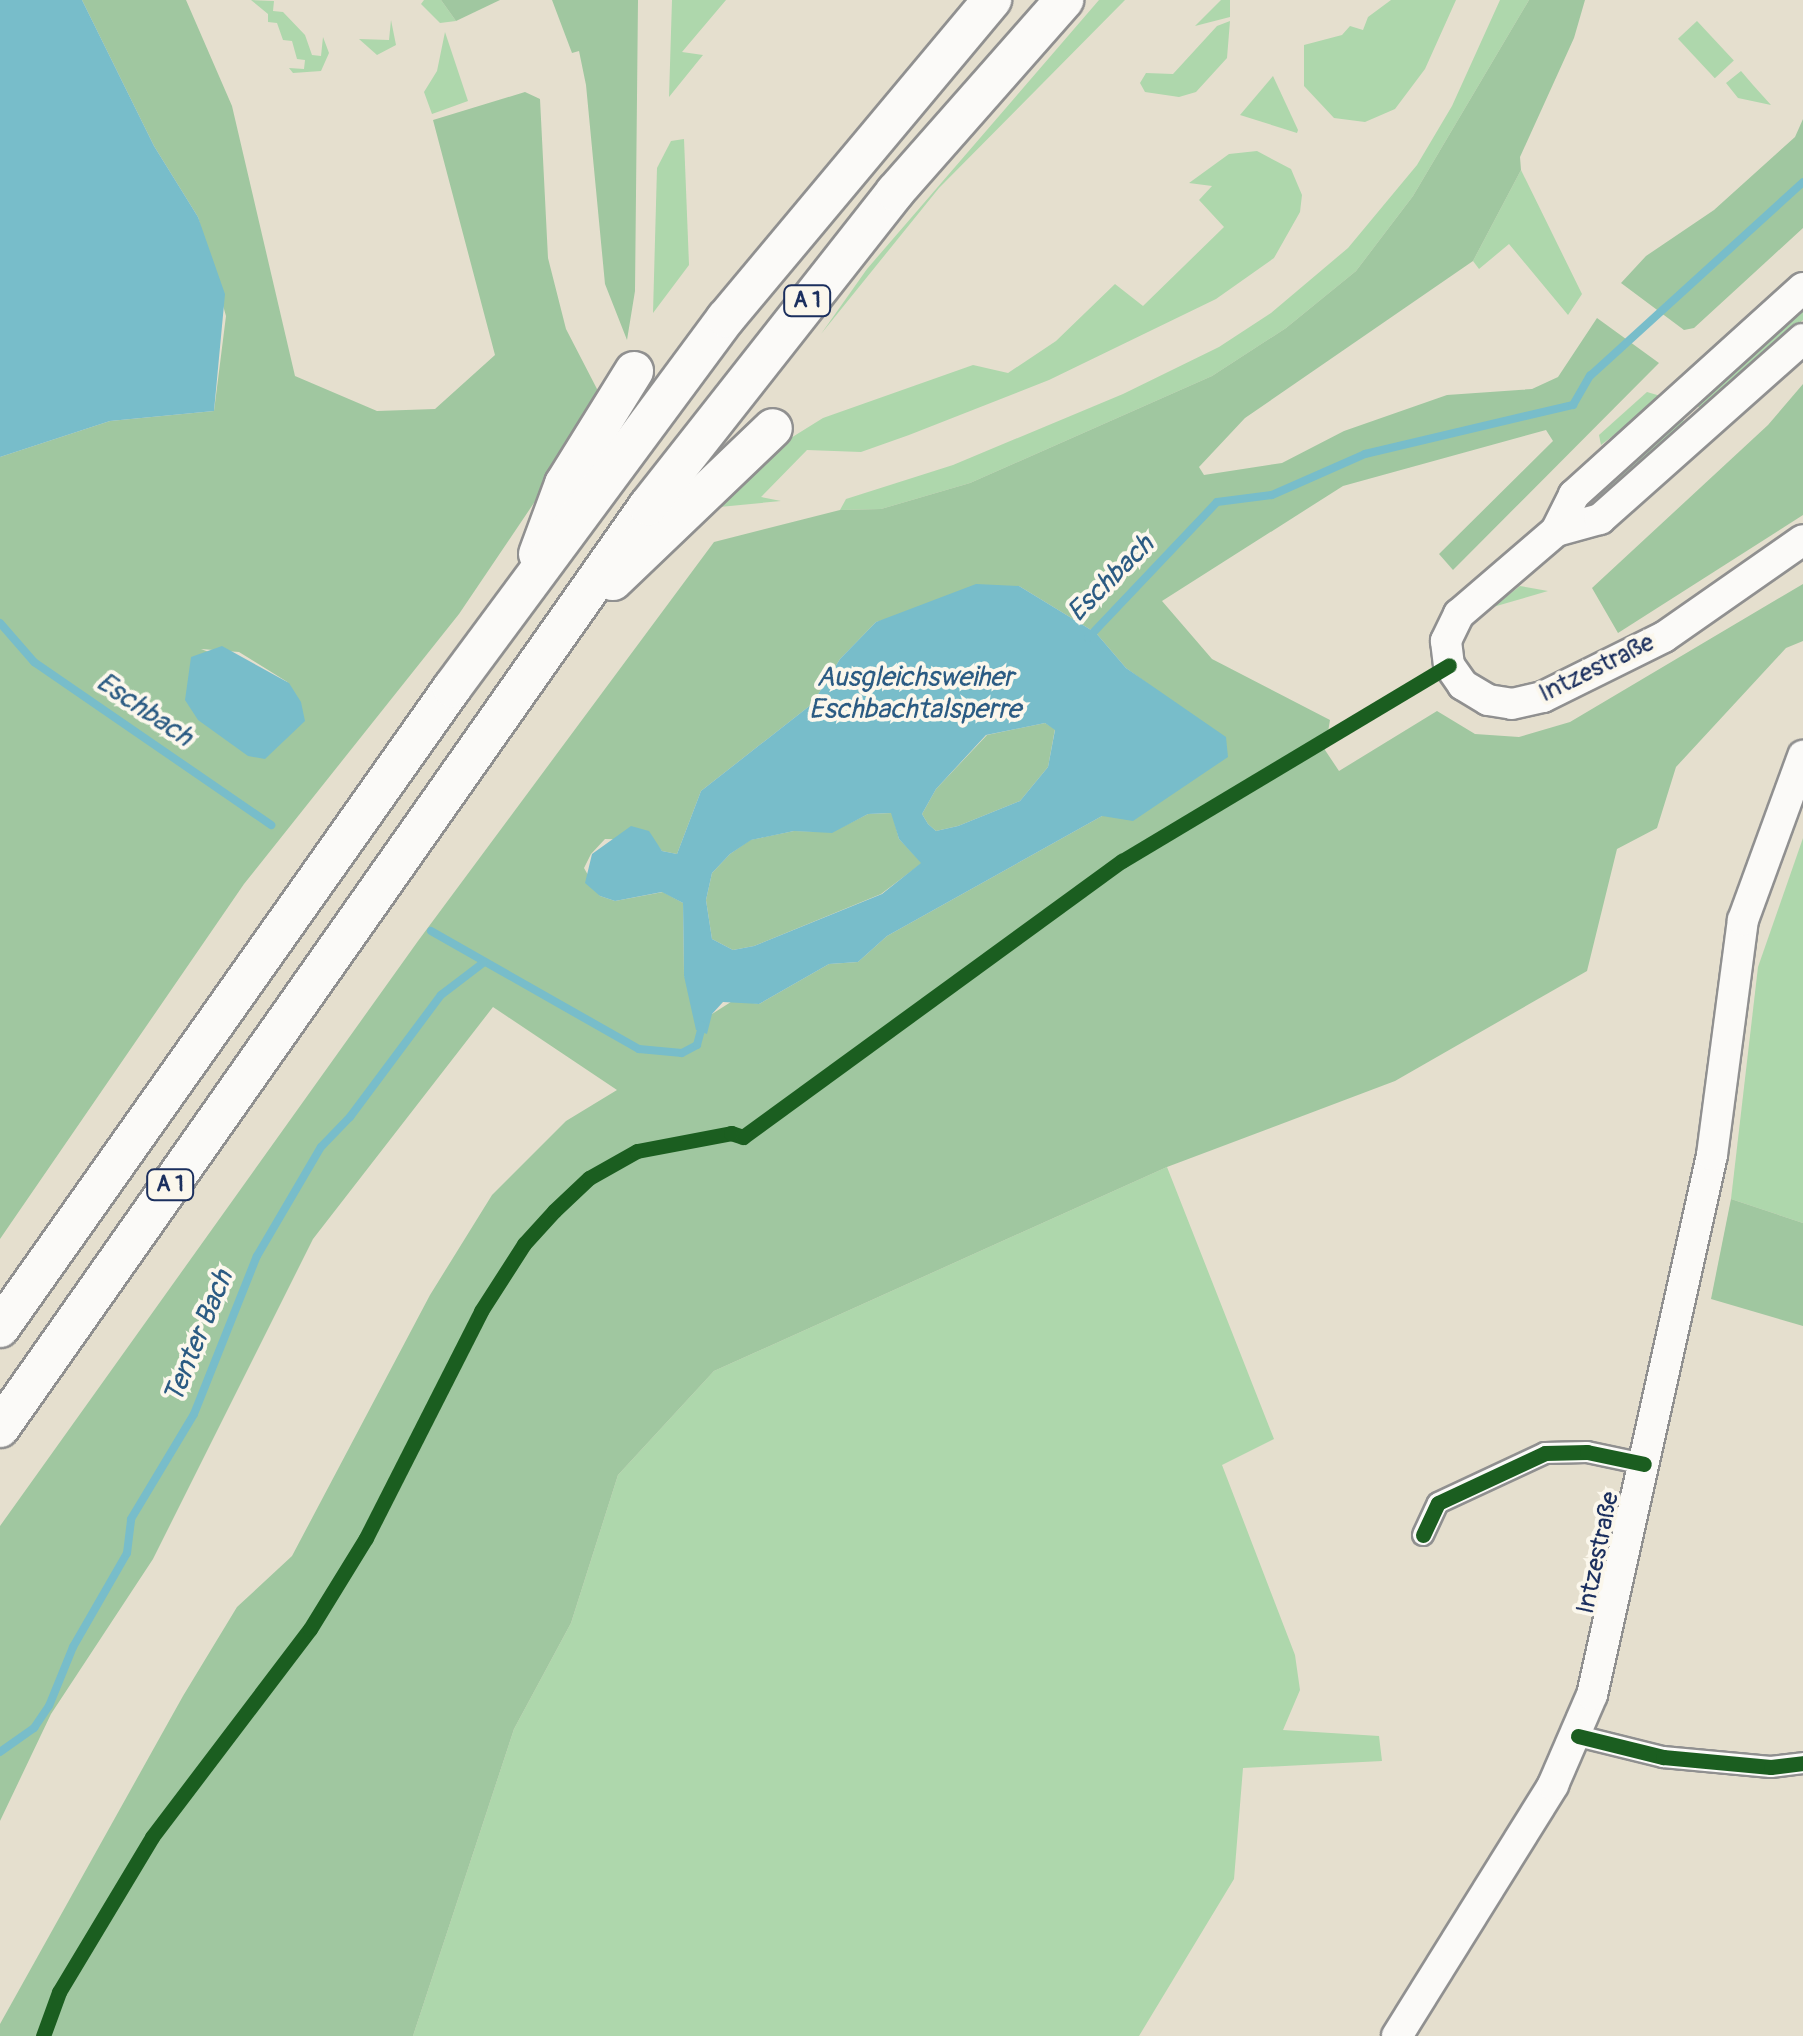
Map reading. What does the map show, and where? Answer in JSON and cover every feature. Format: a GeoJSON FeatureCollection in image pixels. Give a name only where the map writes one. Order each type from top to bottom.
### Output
{"type":"FeatureCollection","features":[{"type":"Feature","properties":{"kind":"highway","name":"A 1"},"geometry":{"type":"LineString","coordinates":[[0,1328],[726,318],[992,0]]}},
{"type":"Feature","properties":{"kind":"highway","name":"A 1"},"geometry":{"type":"LineString","coordinates":[[0,1428],[568,618],[769,348],[1064,0]]}},
{"type":"Feature","properties":{"kind":"highway"},"geometry":{"type":"LineString","coordinates":[[523,596],[564,484],[634,371]]}},
{"type":"Feature","properties":{"kind":"highway"},"geometry":{"type":"LineString","coordinates":[[568,618],[660,541],[774,428]]}},
{"type":"Feature","properties":{"kind":"main road"},"geometry":{"type":"LineString","coordinates":[[1556,531],[1574,495],[1803,288]]}},
{"type":"Feature","properties":{"kind":"main road"},"geometry":{"type":"LineString","coordinates":[[1556,531],[1600,519],[1803,339]]}},
{"type":"Feature","properties":{"kind":"main road","name":"Intzestraße"},"geometry":{"type":"LineString","coordinates":[[1556,531],[1458,614],[1446,641],[1457,679],[1501,704],[1543,697],[1615,664],[1803,540]]}},
{"type":"Feature","properties":{"kind":"main road","name":"Intzestraße"},"geometry":{"type":"LineString","coordinates":[[1397,2036],[1578,1736],[1599,1672],[1712,1156],[1743,920],[1803,756]]}},
{"type":"Feature","properties":{"kind":"street"},"geometry":{"type":"LineString","coordinates":[[1423,1535],[1438,1503],[1545,1453],[1570,1450],[1644,1464]]}},
{"type":"Feature","properties":{"kind":"street"},"geometry":{"type":"LineString","coordinates":[[1578,1736],[1663,1757],[1771,1766],[1803,1763]]}},
{"type":"Feature","properties":{"kind":"green space"},"geometry":{"type":"Polygon","coordinates":[[[82,0],[186,0],[232,106],[295,376],[377,411],[435,409],[495,355],[433,120],[525,92],[540,99],[548,258],[566,329],[597,389],[596,411],[459,614],[244,884],[0,1239],[0,457],[110,421],[214,411],[226,316],[198,217],[154,146],[82,0]],[[201,649],[289,683],[239,652],[201,649]]]}},
{"type":"Feature","properties":{"kind":"green space"},"geometry":{"type":"Polygon","coordinates":[[[251,0],[274,1],[273,11],[283,12],[305,35],[312,55],[321,56],[323,37],[329,53],[321,71],[293,73],[289,68],[304,69],[305,60],[297,59],[292,41],[283,40],[277,23],[268,22],[268,14],[251,0]]]}},
{"type":"Feature","properties":{"kind":"green space"},"geometry":{"type":"Polygon","coordinates":[[[424,0],[441,0],[456,21],[440,23],[421,4],[424,0]]]}},
{"type":"Feature","properties":{"kind":"green space"},"geometry":{"type":"Polygon","coordinates":[[[441,0],[500,0],[456,21],[441,0]]]}},
{"type":"Feature","properties":{"kind":"green space"},"geometry":{"type":"Polygon","coordinates":[[[552,0],[638,0],[635,291],[627,340],[605,284],[586,85],[579,51],[572,53],[552,0]]]}},
{"type":"Feature","properties":{"kind":"green space"},"geometry":{"type":"Polygon","coordinates":[[[672,0],[726,0],[682,52],[703,55],[669,97],[672,0]]]}},
{"type":"Feature","properties":{"kind":"green space"},"geometry":{"type":"Polygon","coordinates":[[[1099,0],[1125,0],[939,188],[821,334],[867,269],[1099,0]]]}},
{"type":"Feature","properties":{"kind":"green space"},"geometry":{"type":"Polygon","coordinates":[[[1221,0],[1230,0],[1230,17],[1195,26],[1221,0]]]}},
{"type":"Feature","properties":{"kind":"green space"},"geometry":{"type":"Polygon","coordinates":[[[1391,0],[1456,0],[1425,69],[1395,109],[1365,122],[1334,118],[1304,86],[1304,45],[1342,35],[1350,26],[1363,30],[1368,17],[1391,0]]]}},
{"type":"Feature","properties":{"kind":"green space"},"geometry":{"type":"Polygon","coordinates":[[[1500,0],[1529,0],[1413,196],[1356,271],[1286,328],[1212,376],[970,483],[881,509],[840,510],[846,499],[953,465],[1123,394],[1219,347],[1271,313],[1348,248],[1417,165],[1452,106],[1500,0]]]}},
{"type":"Feature","properties":{"kind":"green space"},"geometry":{"type":"Polygon","coordinates":[[[1529,0],[1585,0],[1574,38],[1520,157],[1521,170],[1473,261],[1245,418],[1199,467],[1204,475],[1282,463],[1344,431],[1447,395],[1532,389],[1558,377],[1597,318],[1659,363],[1453,570],[1439,554],[1553,441],[1546,430],[1343,486],[1162,601],[1212,659],[1330,720],[1325,750],[1339,771],[1437,711],[1475,734],[1519,737],[1570,722],[1803,584],[1803,641],[1786,648],[1676,767],[1657,828],[1617,849],[1587,971],[1395,1081],[1167,1167],[714,1371],[618,1475],[571,1623],[514,1729],[413,2036],[0,2036],[0,2024],[183,1696],[237,1607],[292,1556],[430,1295],[492,1195],[566,1121],[617,1090],[493,1007],[313,1239],[153,1559],[51,1714],[0,1821],[0,1526],[418,941],[714,542],[840,510],[881,509],[970,483],[1212,376],[1286,328],[1356,271],[1413,196],[1529,0]],[[1019,586],[876,622],[840,659],[812,704],[701,791],[677,854],[662,851],[653,840],[605,839],[584,868],[600,896],[615,901],[663,892],[683,903],[684,976],[712,1014],[734,1000],[759,1004],[829,964],[858,962],[887,936],[1102,816],[1206,726],[1126,668],[1096,633],[1019,586]]]}},
{"type":"Feature","properties":{"kind":"green space"},"geometry":{"type":"Polygon","coordinates":[[[391,20],[396,45],[377,55],[359,39],[389,40],[391,20]]]}},
{"type":"Feature","properties":{"kind":"green space"},"geometry":{"type":"Polygon","coordinates":[[[1230,21],[1227,58],[1196,92],[1179,97],[1145,92],[1140,83],[1146,73],[1173,74],[1217,26],[1230,21]]]}},
{"type":"Feature","properties":{"kind":"green space"},"geometry":{"type":"Polygon","coordinates":[[[1697,21],[1734,60],[1715,78],[1678,39],[1697,21]]]}},
{"type":"Feature","properties":{"kind":"green space"},"geometry":{"type":"Polygon","coordinates":[[[445,32],[468,101],[432,114],[424,92],[437,71],[445,32]]]}},
{"type":"Feature","properties":{"kind":"green space"},"geometry":{"type":"Polygon","coordinates":[[[1741,71],[1771,105],[1738,98],[1726,83],[1741,71]]]}},
{"type":"Feature","properties":{"kind":"green space"},"geometry":{"type":"Polygon","coordinates":[[[1273,76],[1298,130],[1297,133],[1240,115],[1273,76]]]}},
{"type":"Feature","properties":{"kind":"green space"},"geometry":{"type":"Polygon","coordinates":[[[1803,119],[1803,228],[1694,328],[1684,330],[1621,283],[1646,256],[1714,210],[1795,137],[1803,119]]]}},
{"type":"Feature","properties":{"kind":"green space"},"geometry":{"type":"Polygon","coordinates":[[[684,139],[689,265],[653,313],[657,168],[671,141],[684,139]]]}},
{"type":"Feature","properties":{"kind":"green space"},"geometry":{"type":"Polygon","coordinates":[[[1257,151],[1291,169],[1302,195],[1300,212],[1274,258],[1216,299],[1049,380],[909,435],[861,452],[807,450],[761,497],[781,501],[709,508],[778,446],[823,418],[973,365],[1008,373],[1056,341],[1115,284],[1143,306],[1224,227],[1199,200],[1212,186],[1189,183],[1229,154],[1257,151]]]}},
{"type":"Feature","properties":{"kind":"green space"},"geometry":{"type":"Polygon","coordinates":[[[1521,170],[1582,294],[1568,315],[1509,244],[1479,269],[1473,261],[1521,170]]]}},
{"type":"Feature","properties":{"kind":"green space"},"geometry":{"type":"Polygon","coordinates":[[[1803,306],[1803,320],[1702,411],[1696,404],[1803,306]]]}},
{"type":"Feature","properties":{"kind":"green space"},"geometry":{"type":"Polygon","coordinates":[[[1803,384],[1803,515],[1618,633],[1592,588],[1768,425],[1803,384]]]}},
{"type":"Feature","properties":{"kind":"green space"},"geometry":{"type":"Polygon","coordinates":[[[1647,392],[1664,397],[1601,445],[1599,435],[1647,392]]]}},
{"type":"Feature","properties":{"kind":"green space"},"geometry":{"type":"Polygon","coordinates":[[[1680,417],[1688,425],[1598,499],[1596,496],[1680,417]]]}},
{"type":"Feature","properties":{"kind":"green space"},"geometry":{"type":"Polygon","coordinates":[[[1520,586],[1548,591],[1493,607],[1520,586]]]}},
{"type":"Feature","properties":{"kind":"green space"},"geometry":{"type":"Polygon","coordinates":[[[1045,723],[1055,729],[1048,767],[1020,801],[958,826],[936,831],[928,824],[922,814],[936,789],[987,735],[1045,723]]]}},
{"type":"Feature","properties":{"kind":"green space"},"geometry":{"type":"Polygon","coordinates":[[[892,813],[899,839],[922,863],[881,894],[754,946],[733,950],[712,939],[706,900],[712,873],[750,840],[794,831],[832,832],[868,814],[892,813]]]}},
{"type":"Feature","properties":{"kind":"green space"},"geometry":{"type":"Polygon","coordinates":[[[1803,838],[1803,1223],[1731,1199],[1758,967],[1803,838]]]}},
{"type":"Feature","properties":{"kind":"green space"},"geometry":{"type":"Polygon","coordinates":[[[1167,1167],[1274,1439],[1222,1465],[1295,1655],[1300,1690],[1283,1730],[1379,1736],[1382,1761],[1243,1768],[1234,1879],[1139,2036],[413,2036],[514,1729],[571,1623],[618,1475],[714,1371],[1167,1167]]]}},
{"type":"Feature","properties":{"kind":"green space"},"geometry":{"type":"Polygon","coordinates":[[[1731,1199],[1803,1223],[1803,1326],[1711,1299],[1731,1199]]]}},
{"type":"Feature","properties":{"kind":"water"},"geometry":{"type":"Polygon","coordinates":[[[0,0],[82,0],[154,146],[198,217],[225,294],[214,411],[110,421],[0,457],[0,0]]]}},
{"type":"Feature","properties":{"kind":"water","name":"Ausgleichsweiher Eschbachtalsperre"},"geometry":{"type":"Polygon","coordinates":[[[976,584],[1019,586],[1096,633],[1126,668],[1226,737],[1228,757],[1133,821],[1102,816],[887,936],[858,962],[829,964],[759,1004],[723,1002],[712,1014],[707,1034],[696,1030],[684,976],[683,903],[662,892],[615,901],[600,896],[585,883],[592,854],[631,826],[649,831],[662,851],[677,854],[701,791],[812,704],[840,659],[876,622],[976,584]],[[1045,723],[986,735],[936,789],[922,814],[928,824],[936,831],[958,826],[1020,801],[1048,767],[1055,730],[1045,723]],[[891,813],[868,814],[832,833],[794,831],[751,840],[730,854],[712,873],[706,900],[712,939],[733,950],[754,946],[882,894],[921,863],[899,839],[891,813]]]}},
{"type":"Feature","properties":{"kind":"water"},"geometry":{"type":"Polygon","coordinates":[[[222,646],[289,683],[301,702],[305,721],[265,759],[248,756],[198,720],[185,700],[191,657],[222,646]]]}},
{"type":"Feature","properties":{"kind":"waterway","name":"Eschbach"},"geometry":{"type":"LineString","coordinates":[[1088,638],[1217,502],[1272,495],[1365,454],[1573,405],[1590,376],[1803,182]]}},
{"type":"Feature","properties":{"kind":"waterway","name":"Eschbach"},"geometry":{"type":"LineString","coordinates":[[0,623],[34,662],[271,825]]}},
{"type":"Feature","properties":{"kind":"waterway","name":"Eschbach"},"geometry":{"type":"LineString","coordinates":[[431,931],[639,1049],[682,1053],[697,1045],[702,1026]]}},
{"type":"Feature","properties":{"kind":"waterway","name":"Tenter Bach"},"geometry":{"type":"LineString","coordinates":[[0,1752],[34,1728],[49,1706],[73,1647],[127,1553],[131,1519],[194,1414],[257,1256],[321,1147],[350,1117],[441,995],[483,963]]}},
{"type":"Feature","properties":{"kind":"cycle path"},"geometry":{"type":"LineString","coordinates":[[43,2036],[59,1992],[152,1837],[310,1629],[366,1538],[481,1311],[524,1244],[554,1211],[589,1178],[637,1151],[731,1133],[743,1137],[1122,861],[1449,665]]}},
{"type":"Feature","properties":{"kind":"cycle path"},"geometry":{"type":"LineString","coordinates":[[1423,1535],[1438,1503],[1545,1453],[1587,1452],[1644,1464]]}},
{"type":"Feature","properties":{"kind":"cycle path"},"geometry":{"type":"LineString","coordinates":[[1578,1736],[1663,1757],[1771,1767],[1803,1763]]}}]}
